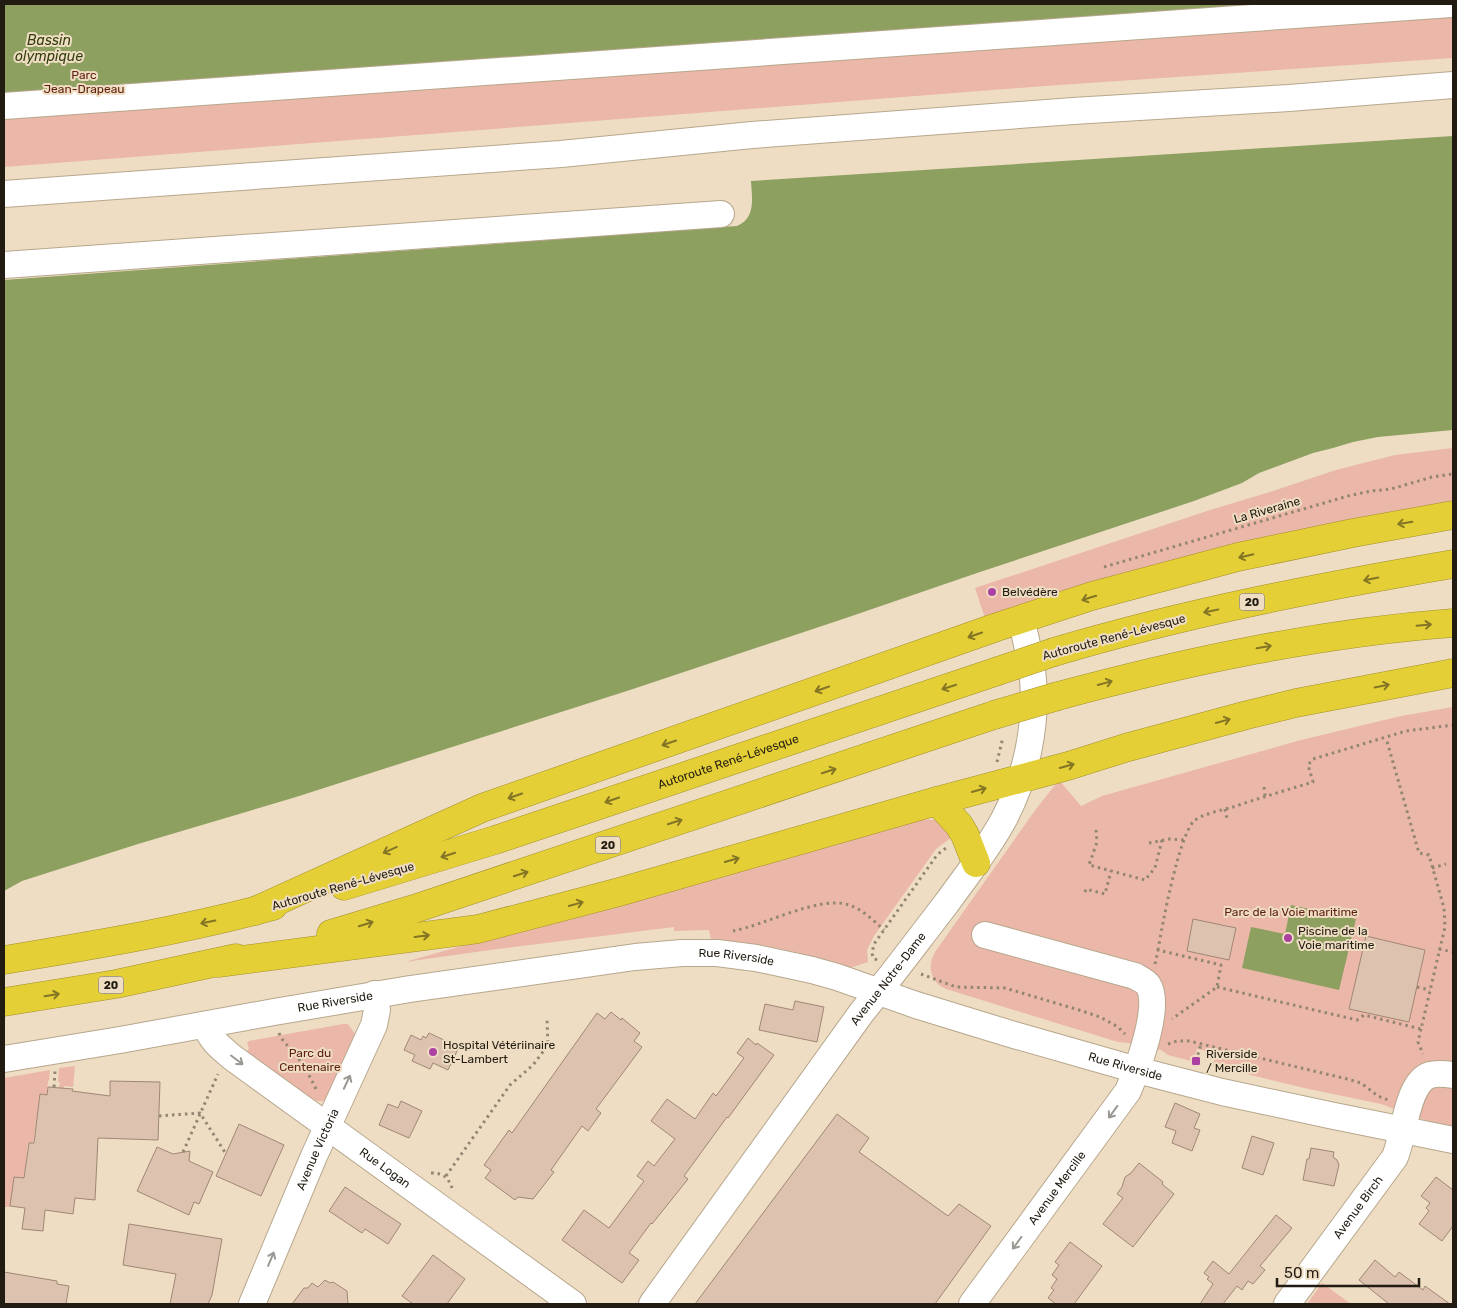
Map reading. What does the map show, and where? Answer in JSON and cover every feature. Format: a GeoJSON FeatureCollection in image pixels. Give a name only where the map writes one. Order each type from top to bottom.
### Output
{"type":"FeatureCollection","features":[{"type":"Feature","properties":{"kind":"highway"},"geometry":{"type":"LineString","coordinates":[[255,911],[482,808],[1021,619],[1101,594],[1238,557],[1353,532],[1453,515]]}},
{"type":"Feature","properties":{"kind":"highway","name":"Autoroute René-Lévesque"},"geometry":{"type":"LineString","coordinates":[[4,960],[141,936],[255,911],[347,886],[444,856],[1054,652],[1125,632],[1203,612],[1372,578],[1453,564]]}},
{"type":"Feature","properties":{"kind":"highway","name":"20"},"geometry":{"type":"LineString","coordinates":[[4,1002],[116,984],[218,963],[315,939],[414,909],[994,715],[1058,696],[1163,669],[1253,649],[1364,631],[1453,623]]}},
{"type":"Feature","properties":{"kind":"highway"},"geometry":{"type":"LineString","coordinates":[[218,963],[478,929],[1247,715],[1296,703],[1453,673]]}},
{"type":"Feature","properties":{"kind":"highway"},"geometry":{"type":"LineString","coordinates":[[938,801],[959,825],[976,863]]}},
{"type":"Feature","properties":{"kind":"street"},"geometry":{"type":"LineString","coordinates":[[4,106],[1451,4]]}},
{"type":"Feature","properties":{"kind":"street"},"geometry":{"type":"LineString","coordinates":[[4,194],[561,154],[761,134],[1453,85]]}},
{"type":"Feature","properties":{"kind":"street"},"geometry":{"type":"LineString","coordinates":[[4,265],[721,214]]}},
{"type":"Feature","properties":{"kind":"street","name":"Avenue Notre-Dame"},"geometry":{"type":"LineString","coordinates":[[652,1304],[862,1012],[976,863],[1003,820],[1020,778],[1031,736],[1034,708],[1031,665],[1021,619]]}},
{"type":"Feature","properties":{"kind":"street","name":"Avenue Mercille"},"geometry":{"type":"LineString","coordinates":[[972,1304],[1122,1099],[1137,1070],[1146,1041],[1151,1010],[1149,986],[1141,979],[985,935]]}},
{"type":"Feature","properties":{"kind":"street","name":"Rue Riverside"},"geometry":{"type":"LineString","coordinates":[[4,1059],[105,1043],[375,994],[628,958],[696,952],[743,955],[790,964],[837,977],[1014,1035],[1137,1070],[1259,1100],[1453,1140]]}},
{"type":"Feature","properties":{"kind":"street","name":"Avenue Victoria"},"geometry":{"type":"LineString","coordinates":[[252,1304],[327,1126],[374,1025],[376,1010],[375,994]]}},
{"type":"Feature","properties":{"kind":"street","name":"Rue Logan"},"geometry":{"type":"LineString","coordinates":[[206,1025],[209,1034],[216,1044],[573,1304]]}},
{"type":"Feature","properties":{"kind":"street","name":"Avenue Birch"},"geometry":{"type":"LineString","coordinates":[[1287,1304],[1395,1157],[1404,1130],[1410,1099],[1420,1082],[1430,1075],[1453,1075]]}},
{"type":"Feature","properties":{"kind":"path","name":"La Riveraine"},"geometry":{"type":"LineString","coordinates":[[1096,569],[1348,496],[1391,489],[1427,478],[1453,474]]}},
{"type":"Feature","properties":{"kind":"path"},"geometry":{"type":"LineString","coordinates":[[1157,956],[1166,910],[1184,840],[1192,822],[1225,809],[1313,782],[1308,765],[1313,759],[1406,731],[1453,725]]}},
{"type":"Feature","properties":{"kind":"path"},"geometry":{"type":"LineString","coordinates":[[1386,738],[1419,853],[1429,855],[1444,908],[1445,927],[1418,1042],[1423,1055]]}},
{"type":"Feature","properties":{"kind":"path"},"geometry":{"type":"LineString","coordinates":[[1264,787],[1266,796]]}},
{"type":"Feature","properties":{"kind":"path"},"geometry":{"type":"LineString","coordinates":[[1225,809],[1227,819]]}},
{"type":"Feature","properties":{"kind":"path"},"geometry":{"type":"LineString","coordinates":[[1096,830],[1097,842],[1089,866],[1145,880],[1155,868],[1162,840]]}},
{"type":"Feature","properties":{"kind":"path"},"geometry":{"type":"LineString","coordinates":[[1150,843],[1162,840],[1184,840]]}},
{"type":"Feature","properties":{"kind":"path","name":"Avenue Notre-Dame"},"geometry":{"type":"LineString","coordinates":[[873,958],[874,944],[937,856],[949,846]]}},
{"type":"Feature","properties":{"kind":"path"},"geometry":{"type":"LineString","coordinates":[[1432,868],[1446,864]]}},
{"type":"Feature","properties":{"kind":"path"},"geometry":{"type":"LineString","coordinates":[[1085,892],[1086,889],[1105,894],[1111,871]]}},
{"type":"Feature","properties":{"kind":"path","name":"Rue Riverside"},"geometry":{"type":"LineString","coordinates":[[726,932],[753,926],[812,906],[828,903],[844,903],[858,908],[884,930]]}},
{"type":"Feature","properties":{"kind":"path"},"geometry":{"type":"LineString","coordinates":[[1440,949],[1453,952]]}},
{"type":"Feature","properties":{"kind":"path"},"geometry":{"type":"LineString","coordinates":[[1158,950],[1221,965],[1216,987],[1165,1024]]}},
{"type":"Feature","properties":{"kind":"path"},"geometry":{"type":"LineString","coordinates":[[1214,963],[1215,957]]}},
{"type":"Feature","properties":{"kind":"path"},"geometry":{"type":"LineString","coordinates":[[933,978],[960,988],[1005,988],[1079,1010],[1100,1017],[1129,1037]]}},
{"type":"Feature","properties":{"kind":"path"},"geometry":{"type":"LineString","coordinates":[[1216,987],[1357,1020],[1364,1014],[1421,1028]]}},
{"type":"Feature","properties":{"kind":"path"},"geometry":{"type":"LineString","coordinates":[[1417,987],[1430,990]]}},
{"type":"Feature","properties":{"kind":"path"},"geometry":{"type":"LineString","coordinates":[[446,1176],[510,1085],[533,1065],[548,1045],[546,1020]]}},
{"type":"Feature","properties":{"kind":"path"},"geometry":{"type":"LineString","coordinates":[[279,1033],[296,1055],[318,1093]]}},
{"type":"Feature","properties":{"kind":"path"},"geometry":{"type":"LineString","coordinates":[[1163,1046],[1183,1040],[1348,1078],[1361,1083],[1378,1096],[1392,1102]]}},
{"type":"Feature","properties":{"kind":"path"},"geometry":{"type":"LineString","coordinates":[[1196,1061],[1200,1044]]}},
{"type":"Feature","properties":{"kind":"path"},"geometry":{"type":"LineString","coordinates":[[183,1152],[220,1068]]}},
{"type":"Feature","properties":{"kind":"path"},"geometry":{"type":"LineString","coordinates":[[54,1080],[54,1087]]}},
{"type":"Feature","properties":{"kind":"path"},"geometry":{"type":"LineString","coordinates":[[159,1116],[200,1113]]}},
{"type":"Feature","properties":{"kind":"path"},"geometry":{"type":"LineString","coordinates":[[200,1113],[226,1154]]}},
{"type":"Feature","properties":{"kind":"green space","name":"Parc Jean-Drapeau"},"geometry":{"type":"Polygon","coordinates":[[[4,4],[1453,4],[1453,58],[1045,86],[4,167],[4,4]]]}},
{"type":"Feature","properties":{"kind":"green space"},"geometry":{"type":"Polygon","coordinates":[[[1453,448],[1453,507],[986,621],[975,588],[1336,470],[1395,455],[1453,448]]]}},
{"type":"Feature","properties":{"kind":"green space","name":"Parc de la Voie maritime"},"geometry":{"type":"Polygon","coordinates":[[[1453,707],[1453,1126],[1430,1122],[1381,1104],[1213,1066],[1214,1060],[1209,1059],[1210,1052],[1197,1049],[1191,1061],[1168,1055],[1161,1050],[1118,1042],[946,989],[933,978],[931,963],[935,952],[1036,809],[1059,780],[1081,806],[1102,796],[1301,740],[1401,716],[1453,707]]]}},
{"type":"Feature","properties":{"kind":"green space"},"geometry":{"type":"Polygon","coordinates":[[[905,820],[934,820],[945,824],[952,837],[936,849],[874,936],[867,950],[868,962],[850,968],[767,946],[711,939],[709,930],[674,931],[674,927],[405,962],[905,820]]]}},
{"type":"Feature","properties":{"kind":"green space","name":"Parc du Centenaire"},"geometry":{"type":"Polygon","coordinates":[[[348,1024],[355,1034],[325,1101],[317,1101],[311,1098],[247,1052],[249,1048],[247,1043],[249,1041],[348,1024]]]}},
{"type":"Feature","properties":{"kind":"green space"},"geometry":{"type":"Polygon","coordinates":[[[75,1066],[73,1087],[64,1086],[63,1092],[58,1091],[60,1082],[58,1082],[59,1068],[75,1066]]]}},
{"type":"Feature","properties":{"kind":"green space"},"geometry":{"type":"Polygon","coordinates":[[[50,1070],[47,1095],[40,1095],[33,1143],[28,1143],[24,1178],[14,1177],[10,1207],[4,1207],[4,1078],[50,1070]]]}},
{"type":"Feature","properties":{"kind":"green space"},"geometry":{"type":"Polygon","coordinates":[[[1322,1283],[1351,1304],[1307,1304],[1322,1283]]]}},
{"type":"Feature","properties":{"kind":"water","name":"Bassin olympique"},"geometry":{"type":"Polygon","coordinates":[[[4,4],[1329,4],[4,95],[4,4]]]}},
{"type":"Feature","properties":{"kind":"water"},"geometry":{"type":"Polygon","coordinates":[[[1453,136],[1453,430],[1378,437],[1313,453],[1259,473],[1242,483],[1194,501],[846,618],[633,689],[296,797],[22,881],[4,891],[4,280],[737,226],[747,218],[752,207],[751,181],[1453,136]]]}},
{"type":"Feature","properties":{"kind":"water"},"geometry":{"type":"Polygon","coordinates":[[[1291,905],[1356,919],[1339,990],[1242,968],[1251,927],[1285,934],[1291,905]]]}},
{"type":"Feature","properties":{"kind":"building"},"geometry":{"type":"Polygon","coordinates":[[[1193,919],[1236,928],[1229,960],[1187,951],[1193,919]]]}},
{"type":"Feature","properties":{"kind":"building"},"geometry":{"type":"Polygon","coordinates":[[[1366,936],[1425,950],[1409,1022],[1349,1009],[1366,936]]]}},
{"type":"Feature","properties":{"kind":"building"},"geometry":{"type":"Polygon","coordinates":[[[795,1001],[824,1007],[817,1042],[759,1030],[765,1004],[793,1010],[795,1001]]]}},
{"type":"Feature","properties":{"kind":"building"},"geometry":{"type":"Polygon","coordinates":[[[611,1012],[621,1020],[622,1018],[640,1033],[634,1041],[642,1047],[596,1109],[601,1113],[588,1131],[582,1126],[551,1170],[554,1172],[533,1199],[518,1197],[515,1200],[485,1178],[491,1170],[484,1165],[509,1130],[512,1133],[597,1013],[605,1019],[611,1012]]]}},
{"type":"Feature","properties":{"kind":"building","name":"Hospital Vétériinaire St-Lambert"},"geometry":{"type":"Polygon","coordinates":[[[429,1033],[459,1047],[448,1070],[433,1063],[430,1069],[412,1061],[415,1055],[404,1050],[411,1035],[421,1040],[423,1036],[426,1038],[429,1033]]]}},
{"type":"Feature","properties":{"kind":"building"},"geometry":{"type":"Polygon","coordinates":[[[748,1038],[774,1055],[684,1176],[688,1179],[651,1223],[629,1253],[639,1260],[622,1283],[562,1240],[584,1210],[609,1228],[644,1181],[637,1176],[648,1161],[654,1166],[675,1139],[651,1121],[667,1099],[695,1119],[713,1093],[716,1096],[744,1058],[737,1053],[748,1038]]]}},
{"type":"Feature","properties":{"kind":"building"},"geometry":{"type":"Polygon","coordinates":[[[110,1081],[160,1082],[158,1140],[98,1138],[95,1200],[75,1198],[73,1214],[45,1210],[43,1231],[22,1229],[25,1208],[10,1206],[14,1177],[24,1178],[29,1143],[34,1143],[40,1094],[47,1095],[48,1087],[73,1089],[72,1091],[110,1096],[110,1081]]]}},
{"type":"Feature","properties":{"kind":"building"},"geometry":{"type":"Polygon","coordinates":[[[401,1101],[422,1111],[409,1138],[379,1125],[388,1104],[398,1108],[401,1101]]]}},
{"type":"Feature","properties":{"kind":"building"},"geometry":{"type":"Polygon","coordinates":[[[1175,1103],[1200,1114],[1194,1128],[1200,1130],[1192,1151],[1172,1143],[1176,1131],[1165,1127],[1175,1103]]]}},
{"type":"Feature","properties":{"kind":"building"},"geometry":{"type":"Polygon","coordinates":[[[837,1114],[869,1138],[859,1152],[948,1216],[959,1204],[991,1226],[935,1304],[695,1304],[837,1114]]]}},
{"type":"Feature","properties":{"kind":"building"},"geometry":{"type":"Polygon","coordinates":[[[239,1124],[284,1145],[261,1196],[216,1176],[239,1124]]]}},
{"type":"Feature","properties":{"kind":"building"},"geometry":{"type":"Polygon","coordinates":[[[1252,1136],[1274,1143],[1263,1175],[1242,1168],[1252,1136]]]}},
{"type":"Feature","properties":{"kind":"building"},"geometry":{"type":"Polygon","coordinates":[[[157,1147],[173,1154],[190,1151],[189,1161],[213,1172],[199,1204],[194,1202],[189,1215],[137,1191],[157,1147]]]}},
{"type":"Feature","properties":{"kind":"building"},"geometry":{"type":"Polygon","coordinates":[[[1311,1148],[1334,1152],[1333,1157],[1339,1165],[1334,1186],[1303,1180],[1311,1148]]]}},
{"type":"Feature","properties":{"kind":"building"},"geometry":{"type":"Polygon","coordinates":[[[1139,1163],[1163,1182],[1162,1184],[1174,1194],[1133,1247],[1103,1224],[1123,1198],[1117,1194],[1122,1187],[1125,1177],[1139,1163]]]}},
{"type":"Feature","properties":{"kind":"building"},"geometry":{"type":"Polygon","coordinates":[[[1436,1177],[1453,1190],[1453,1226],[1442,1241],[1419,1224],[1429,1211],[1426,1208],[1430,1203],[1421,1196],[1436,1177]]]}},
{"type":"Feature","properties":{"kind":"building"},"geometry":{"type":"Polygon","coordinates":[[[345,1187],[401,1224],[388,1244],[365,1229],[362,1233],[329,1211],[345,1187]]]}},
{"type":"Feature","properties":{"kind":"building"},"geometry":{"type":"Polygon","coordinates":[[[1276,1215],[1292,1228],[1260,1266],[1265,1270],[1253,1284],[1248,1281],[1242,1290],[1237,1286],[1223,1304],[1200,1304],[1213,1284],[1204,1273],[1213,1261],[1229,1274],[1276,1215]]]}},
{"type":"Feature","properties":{"kind":"building"},"geometry":{"type":"Polygon","coordinates":[[[129,1224],[222,1239],[212,1295],[208,1304],[170,1304],[176,1274],[123,1265],[129,1224]]]}},
{"type":"Feature","properties":{"kind":"building"},"geometry":{"type":"Polygon","coordinates":[[[1070,1242],[1102,1266],[1074,1304],[1056,1304],[1048,1298],[1054,1290],[1051,1288],[1057,1279],[1052,1275],[1059,1265],[1055,1262],[1070,1242]]]}},
{"type":"Feature","properties":{"kind":"building"},"geometry":{"type":"Polygon","coordinates":[[[433,1255],[465,1279],[447,1304],[413,1304],[402,1296],[433,1255]]]}},
{"type":"Feature","properties":{"kind":"building"},"geometry":{"type":"Polygon","coordinates":[[[1375,1260],[1395,1277],[1399,1272],[1423,1290],[1425,1286],[1450,1304],[1389,1304],[1359,1280],[1375,1260]]]}},
{"type":"Feature","properties":{"kind":"building"},"geometry":{"type":"Polygon","coordinates":[[[4,1272],[57,1281],[57,1284],[69,1286],[66,1304],[4,1304],[4,1272]]]}},
{"type":"Feature","properties":{"kind":"building"},"geometry":{"type":"Polygon","coordinates":[[[325,1280],[330,1283],[333,1282],[347,1291],[348,1304],[292,1304],[304,1288],[308,1288],[312,1283],[318,1287],[325,1280]]]}},
{"type":"Feature","properties":{"kind":"place","name":"Belvédère"},"geometry":{"type":"Point","coordinates":[992,592]}},
{"type":"Feature","properties":{"kind":"place","name":"Piscine de la Voie maritime"},"geometry":{"type":"Point","coordinates":[1288,938]}},
{"type":"Feature","properties":{"kind":"place","name":"Hospital Vétériinaire St-Lambert"},"geometry":{"type":"Point","coordinates":[433,1052]}},
{"type":"Feature","properties":{"kind":"place","name":"Riverside / Mercille"},"geometry":{"type":"Point","coordinates":[1196,1061]}}]}
